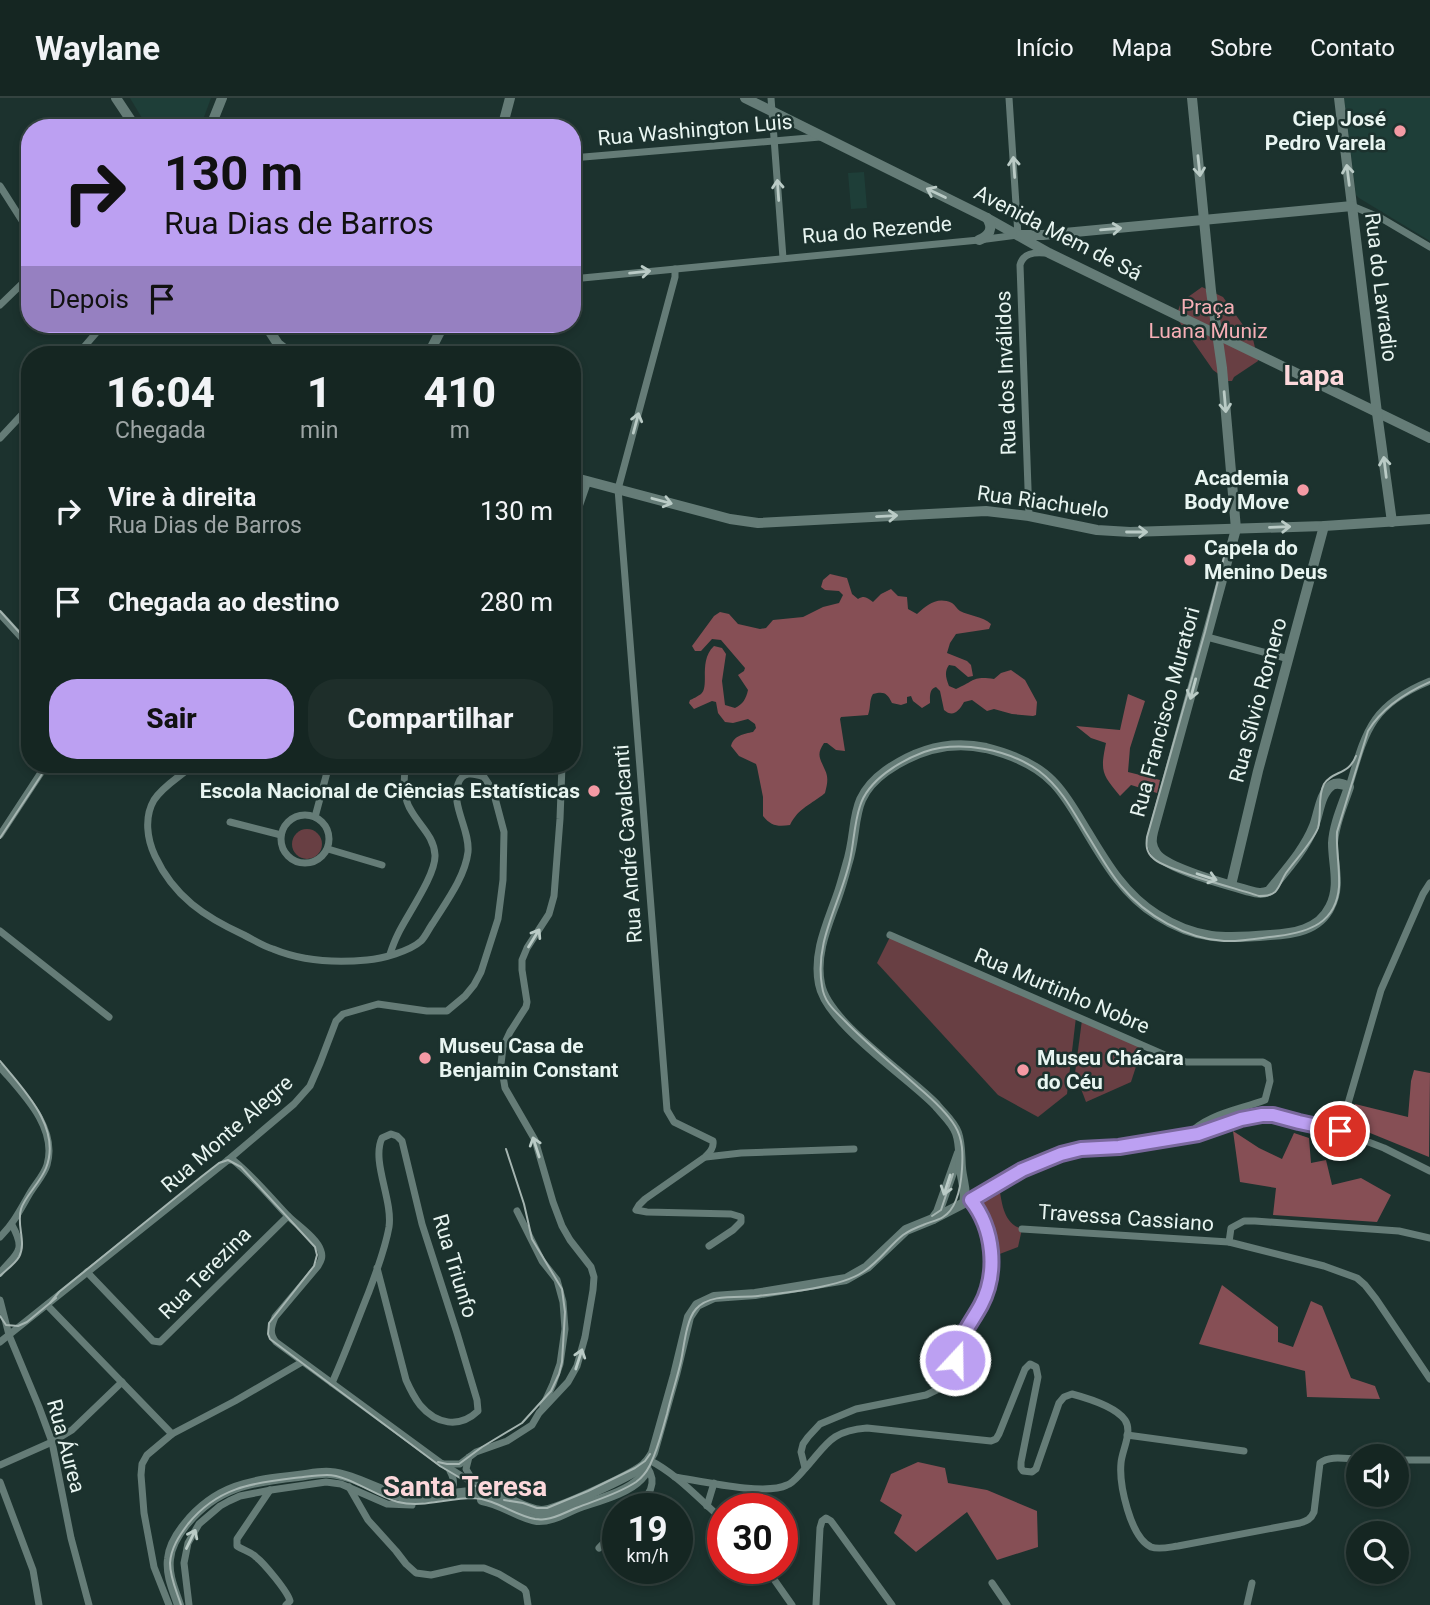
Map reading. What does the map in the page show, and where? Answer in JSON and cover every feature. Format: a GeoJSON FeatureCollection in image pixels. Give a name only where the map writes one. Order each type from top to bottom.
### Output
{"type":"FeatureCollection","features":[{"type":"Feature","properties":{"kind":"street"},"geometry":{"type":"LineString","coordinates":[[116,98],[129,119]]}},
{"type":"Feature","properties":{"kind":"street"},"geometry":{"type":"LineString","coordinates":[[214,119],[222,98]]}},
{"type":"Feature","properties":{"kind":"street"},"geometry":{"type":"LineString","coordinates":[[504,119],[510,98]]}},
{"type":"Feature","properties":{"kind":"street","name":"Avenida Mem de Sá"},"geometry":{"type":"LineString","coordinates":[[745,98],[987,218],[1049,253],[1430,438]]}},
{"type":"Feature","properties":{"kind":"street"},"geometry":{"type":"LineString","coordinates":[[771,98],[783,258]]}},
{"type":"Feature","properties":{"kind":"street"},"geometry":{"type":"LineString","coordinates":[[1009,98],[1018,235]]}},
{"type":"Feature","properties":{"kind":"street"},"geometry":{"type":"LineString","coordinates":[[1192,98],[1222,368],[1236,528]]}},
{"type":"Feature","properties":{"kind":"street","name":"Rua do Lavradio"},"geometry":{"type":"LineString","coordinates":[[1339,98],[1392,522]]}},
{"type":"Feature","properties":{"kind":"street","name":"Rua Washington Luis"},"geometry":{"type":"LineString","coordinates":[[581,157],[821,136]]}},
{"type":"Feature","properties":{"kind":"street"},"geometry":{"type":"LineString","coordinates":[[0,186],[21,219]]}},
{"type":"Feature","properties":{"kind":"street"},"geometry":{"type":"LineString","coordinates":[[1352,206],[1381,218],[1430,247]]}},
{"type":"Feature","properties":{"kind":"street","name":"Rua do Rezende"},"geometry":{"type":"LineString","coordinates":[[581,278],[1018,235],[1205,221],[1352,206]]}},
{"type":"Feature","properties":{"kind":"street"},"geometry":{"type":"LineString","coordinates":[[979,240],[988,237],[990,233],[987,218]]}},
{"type":"Feature","properties":{"kind":"street","name":"Rua dos Inválidos"},"geometry":{"type":"LineString","coordinates":[[1029,516],[1020,265],[1028,255],[1049,253]]}},
{"type":"Feature","properties":{"kind":"street","name":"Rua André Cavalcanti"},"geometry":{"type":"LineString","coordinates":[[675,269],[676,277],[618,489],[667,1110],[674,1122],[713,1141],[713,1147],[705,1157]]}},
{"type":"Feature","properties":{"kind":"street"},"geometry":{"type":"LineString","coordinates":[[0,305],[21,284]]}},
{"type":"Feature","properties":{"kind":"street"},"geometry":{"type":"LineString","coordinates":[[271,333],[281,346]]}},
{"type":"Feature","properties":{"kind":"street"},"geometry":{"type":"LineString","coordinates":[[0,438],[21,416]]}},
{"type":"Feature","properties":{"kind":"street","name":"Rua Riachuelo"},"geometry":{"type":"LineString","coordinates":[[581,479],[745,522],[975,511],[1029,516],[1108,531],[1153,532],[1430,519]]}},
{"type":"Feature","properties":{"kind":"street"},"geometry":{"type":"LineString","coordinates":[[581,501],[588,481]]}},
{"type":"Feature","properties":{"kind":"street","name":"Rua Sílvio Romero"},"geometry":{"type":"LineString","coordinates":[[1231,885],[1258,771],[1324,526]]}},
{"type":"Feature","properties":{"kind":"street","name":"Rua Francisco Muratori"},"geometry":{"type":"LineString","coordinates":[[1236,528],[1151,843],[1156,853],[1169,863],[1258,893],[1269,891],[1302,849],[1326,792],[1334,784],[1349,787]]}},
{"type":"Feature","properties":{"kind":"street"},"geometry":{"type":"LineString","coordinates":[[0,614],[21,637]]}},
{"type":"Feature","properties":{"kind":"street"},"geometry":{"type":"LineString","coordinates":[[1206,637],[1289,659]]}},
{"type":"Feature","properties":{"kind":"street"},"geometry":{"type":"LineString","coordinates":[[806,1468],[803,1444],[820,1424],[856,1409],[926,1395],[950,1382],[956,1368],[956,1353],[983,1302],[990,1280],[989,1236],[983,1218],[968,1201],[956,1131],[931,1100],[854,1033],[826,1002],[820,986],[819,958],[822,938],[850,856],[857,809],[870,784],[907,759],[928,749],[945,746],[962,744],[982,747],[1022,760],[1052,780],[1064,794],[1111,871],[1139,902],[1155,914],[1178,927],[1206,936],[1222,938],[1278,935],[1316,924],[1331,906],[1336,890],[1334,833],[1364,738],[1373,721],[1391,702],[1430,681]]}},
{"type":"Feature","properties":{"kind":"street"},"geometry":{"type":"LineString","coordinates":[[0,835],[41,773]]}},
{"type":"Feature","properties":{"kind":"street"},"geometry":{"type":"LineString","coordinates":[[182,773],[154,801],[147,821],[150,846],[160,866],[181,895],[215,922],[274,950],[331,961],[369,960],[390,954],[429,878],[435,857],[429,835],[411,811],[406,797],[405,773]]}},
{"type":"Feature","properties":{"kind":"street"},"geometry":{"type":"LineString","coordinates":[[315,817],[328,773]]}},
{"type":"Feature","properties":{"kind":"street"},"geometry":{"type":"LineString","coordinates":[[539,1413],[568,1382],[577,1366],[587,1325],[594,1277],[591,1267],[562,1226],[535,1140],[505,1088],[500,1064],[503,1047],[526,1007],[522,960],[549,914],[554,896],[562,773]]}},
{"type":"Feature","properties":{"kind":"street","name":"Rua Monte Alegre"},"geometry":{"type":"LineString","coordinates":[[0,1342],[294,1104],[310,1086],[336,1021],[343,1014],[378,1004],[447,1011],[465,996],[481,972],[498,919],[503,880],[504,832],[495,798],[484,777],[469,774],[463,776],[456,791],[468,850],[464,868],[452,893],[422,940],[406,951],[390,954]]}},
{"type":"Feature","properties":{"kind":"street"},"geometry":{"type":"LineString","coordinates":[[307,815],[315,817],[329,832],[328,849],[321,859],[314,863],[299,863],[286,855],[282,848],[281,835],[291,819],[307,815]]}},
{"type":"Feature","properties":{"kind":"street"},"geometry":{"type":"LineString","coordinates":[[230,822],[281,835]]}},
{"type":"Feature","properties":{"kind":"street"},"geometry":{"type":"LineString","coordinates":[[328,849],[382,865]]}},
{"type":"Feature","properties":{"kind":"street"},"geometry":{"type":"LineString","coordinates":[[1340,1131],[1381,990],[1430,883]]}},
{"type":"Feature","properties":{"kind":"street"},"geometry":{"type":"LineString","coordinates":[[0,931],[109,1017]]}},
{"type":"Feature","properties":{"kind":"street","name":"Rua Murtinho Nobre"},"geometry":{"type":"LineString","coordinates":[[890,935],[1174,1059],[1186,1062],[1263,1062],[1268,1065],[1270,1081],[1265,1100],[1226,1112],[1196,1127],[1187,1136]]}},
{"type":"Feature","properties":{"kind":"street"},"geometry":{"type":"LineString","coordinates":[[0,1067],[44,1125],[50,1144],[46,1168],[12,1226],[0,1237]]}},
{"type":"Feature","properties":{"kind":"street"},"geometry":{"type":"LineString","coordinates":[[179,1605],[169,1571],[171,1550],[183,1528],[210,1500],[247,1483],[332,1473],[385,1498],[412,1505],[475,1499],[495,1503],[532,1518],[548,1520],[596,1502],[633,1484],[643,1476],[654,1450],[689,1317],[697,1305],[714,1297],[755,1294],[846,1279],[867,1267],[906,1230],[982,1194],[1022,1170],[1061,1154],[1198,1134],[1241,1119],[1268,1114],[1340,1131],[1384,1148],[1430,1171]]}},
{"type":"Feature","properties":{"kind":"street","name":"Rua Triunfo"},"geometry":{"type":"LineString","coordinates":[[389,1135],[397,1136],[402,1141],[422,1224],[477,1400],[478,1411],[473,1415],[459,1422],[450,1422],[429,1413],[414,1397],[406,1380],[377,1268],[389,1228],[388,1198],[379,1147],[382,1138],[389,1135]]}},
{"type":"Feature","properties":{"kind":"street"},"geometry":{"type":"LineString","coordinates":[[709,1246],[733,1230],[741,1222],[741,1217],[731,1214],[636,1210],[651,1195],[705,1157],[854,1149]]}},
{"type":"Feature","properties":{"kind":"street"},"geometry":{"type":"LineString","coordinates":[[933,1219],[960,1151]]}},
{"type":"Feature","properties":{"kind":"street"},"geometry":{"type":"LineString","coordinates":[[228,1160],[233,1160],[251,1175],[317,1244],[322,1253],[318,1266],[275,1317],[271,1325],[272,1338],[445,1466],[504,1498],[536,1510],[548,1510],[602,1487],[647,1463],[661,1466],[707,1506]]}},
{"type":"Feature","properties":{"kind":"street"},"geometry":{"type":"LineString","coordinates":[[445,1466],[460,1464],[476,1452],[519,1435],[532,1424],[553,1384],[560,1364],[565,1329],[563,1302],[556,1280],[542,1261],[517,1211]]}},
{"type":"Feature","properties":{"kind":"street","name":"Rua Terezina"},"geometry":{"type":"LineString","coordinates":[[87,1272],[157,1343],[288,1216]]}},
{"type":"Feature","properties":{"kind":"street"},"geometry":{"type":"LineString","coordinates":[[1229,1242],[1231,1228],[1244,1221],[1388,1230],[1430,1238]]}},
{"type":"Feature","properties":{"kind":"street"},"geometry":{"type":"LineString","coordinates":[[0,1273],[19,1251],[18,1236],[12,1226]]}},
{"type":"Feature","properties":{"kind":"street","name":"Travessa Cassiano"},"geometry":{"type":"LineString","coordinates":[[1022,1229],[1229,1242],[1324,1266],[1357,1278],[1376,1299],[1430,1379]]}},
{"type":"Feature","properties":{"kind":"street"},"geometry":{"type":"LineString","coordinates":[[332,1383],[377,1268]]}},
{"type":"Feature","properties":{"kind":"street","name":"Rua Áurea"},"geometry":{"type":"LineString","coordinates":[[0,1300],[9,1335],[51,1442],[71,1538],[89,1605]]}},
{"type":"Feature","properties":{"kind":"street"},"geometry":{"type":"LineString","coordinates":[[47,1305],[172,1434]]}},
{"type":"Feature","properties":{"kind":"street"},"geometry":{"type":"LineString","coordinates":[[169,1605],[154,1567],[144,1513],[142,1464],[147,1455],[172,1434],[302,1362]]}},
{"type":"Feature","properties":{"kind":"street"},"geometry":{"type":"LineString","coordinates":[[675,1477],[756,1489],[774,1489],[788,1485],[836,1435],[849,1429],[867,1428],[991,1441],[996,1439],[1025,1369],[1030,1364],[1036,1367],[1038,1377],[1021,1468],[1023,1471],[1032,1472],[1036,1469],[1059,1403],[1064,1397],[1072,1394],[1093,1400],[1115,1411],[1127,1426],[1121,1463],[1125,1503],[1141,1538],[1152,1547],[1260,1531],[1308,1520],[1314,1512],[1320,1463],[1330,1459],[1346,1459]]}},
{"type":"Feature","properties":{"kind":"street"},"geometry":{"type":"LineString","coordinates":[[0,1465],[72,1430],[122,1382]]}},
{"type":"Feature","properties":{"kind":"street"},"geometry":{"type":"LineString","coordinates":[[1127,1435],[1244,1451]]}},
{"type":"Feature","properties":{"kind":"street"},"geometry":{"type":"LineString","coordinates":[[470,1457],[466,1466],[467,1472],[480,1486]]}},
{"type":"Feature","properties":{"kind":"street"},"geometry":{"type":"LineString","coordinates":[[1409,1460],[1430,1460]]}},
{"type":"Feature","properties":{"kind":"street"},"geometry":{"type":"LineString","coordinates":[[647,1463],[652,1476],[650,1493]]}},
{"type":"Feature","properties":{"kind":"street"},"geometry":{"type":"LineString","coordinates":[[444,1496],[451,1490],[454,1482],[445,1466]]}},
{"type":"Feature","properties":{"kind":"street"},"geometry":{"type":"LineString","coordinates":[[0,1482],[33,1570],[39,1605]]}},
{"type":"Feature","properties":{"kind":"street"},"geometry":{"type":"LineString","coordinates":[[189,1605],[184,1563],[187,1547],[196,1528],[224,1503],[240,1496],[327,1482],[364,1482],[405,1498],[419,1499],[476,1492],[504,1498]]}},
{"type":"Feature","properties":{"kind":"street"},"geometry":{"type":"LineString","coordinates":[[347,1482],[368,1520],[416,1573],[430,1575],[462,1568],[484,1568],[524,1589],[528,1605]]}},
{"type":"Feature","properties":{"kind":"street"},"geometry":{"type":"LineString","coordinates":[[711,1493],[714,1483]]}},
{"type":"Feature","properties":{"kind":"street"},"geometry":{"type":"LineString","coordinates":[[271,1490],[236,1542],[237,1546],[256,1556],[288,1593],[290,1601],[286,1605]]}},
{"type":"Feature","properties":{"kind":"street"},"geometry":{"type":"LineString","coordinates":[[816,1605],[820,1528],[826,1518],[831,1521],[892,1605]]}},
{"type":"Feature","properties":{"kind":"street"},"geometry":{"type":"LineString","coordinates":[[599,1548],[602,1545]]}},
{"type":"Feature","properties":{"kind":"street"},"geometry":{"type":"LineString","coordinates":[[992,1583],[1007,1605]]}},
{"type":"Feature","properties":{"kind":"street"},"geometry":{"type":"LineString","coordinates":[[1247,1605],[1252,1583]]}},
{"type":"Feature","properties":{"kind":"street"},"geometry":{"type":"LineString","coordinates":[[777,1584],[792,1605]]}},
{"type":"Feature","properties":{"kind":"shaded area"},"geometry":{"type":"Polygon","coordinates":[[[130,98],[211,98],[203,119],[143,119],[130,98]]]}},
{"type":"Feature","properties":{"kind":"shaded area"},"geometry":{"type":"Polygon","coordinates":[[[1344,98],[1430,98],[1430,241],[1356,195],[1344,98]]]}},
{"type":"Feature","properties":{"kind":"shaded area"},"geometry":{"type":"Polygon","coordinates":[[[864,172],[867,208],[851,209],[848,173],[864,172]]]}},
{"type":"Feature","properties":{"kind":"shaded area"},"geometry":{"type":"Polygon","coordinates":[[[830,574],[847,578],[852,594],[858,599],[864,597],[873,602],[891,589],[898,596],[907,597],[908,609],[917,614],[942,600],[952,603],[960,611],[987,621],[991,624],[989,629],[956,634],[950,643],[947,653],[967,661],[971,665],[973,676],[968,677],[955,666],[949,665],[946,675],[949,686],[956,689],[977,679],[994,679],[1011,670],[1025,680],[1037,702],[1036,715],[1012,714],[994,709],[987,711],[972,700],[964,702],[958,711],[950,713],[944,710],[940,691],[936,687],[931,691],[930,703],[922,708],[911,696],[907,697],[907,703],[901,705],[892,703],[885,694],[873,694],[868,715],[840,719],[845,751],[836,750],[824,743],[820,751],[827,779],[825,793],[801,810],[790,825],[775,825],[763,816],[763,797],[756,764],[739,756],[731,746],[737,737],[753,732],[755,724],[748,719],[725,722],[718,713],[716,702],[712,701],[694,709],[689,703],[703,690],[706,659],[714,646],[722,648],[726,654],[722,681],[725,705],[735,708],[745,699],[748,690],[738,675],[745,668],[721,640],[712,639],[701,651],[695,651],[692,646],[720,612],[729,614],[738,624],[760,629],[766,628],[773,620],[803,617],[839,603],[843,595],[839,591],[821,587],[823,580],[830,574]]]}},
{"type":"Feature","properties":{"kind":"shaded area"},"geometry":{"type":"Polygon","coordinates":[[[1128,694],[1145,701],[1130,748],[1128,772],[1160,780],[1157,793],[1131,785],[1120,796],[1104,772],[1106,743],[1091,738],[1076,726],[1120,730],[1128,694]]]}},
{"type":"Feature","properties":{"kind":"shaded area"},"geometry":{"type":"Polygon","coordinates":[[[1414,1070],[1430,1073],[1429,1157],[1348,1124],[1355,1104],[1408,1117],[1414,1070]]]}},
{"type":"Feature","properties":{"kind":"shaded area"},"geometry":{"type":"Polygon","coordinates":[[[1233,1131],[1282,1159],[1294,1133],[1309,1138],[1311,1163],[1326,1160],[1332,1185],[1361,1178],[1391,1195],[1377,1222],[1273,1215],[1276,1188],[1240,1182],[1233,1131]]]}},
{"type":"Feature","properties":{"kind":"shaded area"},"geometry":{"type":"Polygon","coordinates":[[[1222,1285],[1278,1327],[1278,1342],[1293,1347],[1311,1301],[1322,1306],[1351,1378],[1375,1386],[1380,1399],[1307,1397],[1305,1371],[1199,1344],[1222,1285]]]}},
{"type":"Feature","properties":{"kind":"shaded area"},"geometry":{"type":"Polygon","coordinates":[[[918,1462],[945,1468],[948,1483],[987,1490],[1037,1511],[1038,1547],[997,1560],[967,1512],[916,1552],[894,1533],[902,1515],[880,1501],[891,1474],[918,1462]]]}},
{"type":"Feature","properties":{"kind":"green space","name":"Praça Luana Muniz"},"geometry":{"type":"Polygon","coordinates":[[[1202,287],[1223,297],[1253,339],[1258,361],[1232,381],[1213,370],[1176,317],[1181,302],[1202,287]]]}},
{"type":"Feature","properties":{"kind":"green space"},"geometry":{"type":"Polygon","coordinates":[[[307,829],[318,833],[322,844],[318,855],[307,859],[296,855],[292,844],[296,833],[307,829]]]}},
{"type":"Feature","properties":{"kind":"green space"},"geometry":{"type":"Polygon","coordinates":[[[890,937],[1076,1017],[1067,1094],[1038,1117],[998,1095],[877,963],[890,937]]]}},
{"type":"Feature","properties":{"kind":"green space"},"geometry":{"type":"Polygon","coordinates":[[[1082,1020],[1143,1045],[1131,1082],[1086,1102],[1075,1073],[1082,1020]]]}},
{"type":"Feature","properties":{"kind":"green space"},"geometry":{"type":"Polygon","coordinates":[[[999,1186],[1007,1217],[1022,1229],[1018,1247],[997,1255],[992,1219],[979,1197],[999,1186]]]}},
{"type":"Feature","properties":{"kind":"tram line"},"geometry":{"type":"LineString","coordinates":[[1224,557],[1147,837],[1149,853],[1160,863],[1186,873],[1259,896],[1271,894],[1277,890],[1318,828],[1324,784],[1349,767],[1356,756]]}},
{"type":"Feature","properties":{"kind":"tram line"},"geometry":{"type":"LineString","coordinates":[[0,611],[21,634]]}},
{"type":"Feature","properties":{"kind":"tram line"},"geometry":{"type":"LineString","coordinates":[[181,1605],[172,1579],[170,1563],[179,1538],[188,1524],[211,1502],[249,1485],[327,1475],[353,1482],[407,1504],[473,1498],[489,1501],[535,1519],[557,1516],[622,1490],[642,1477],[653,1459],[678,1374],[688,1327],[696,1309],[717,1298],[783,1293],[841,1282],[874,1264],[906,1233],[948,1213],[958,1196],[962,1175],[962,1147],[955,1126],[933,1100],[837,1013],[827,1001],[822,986],[825,937],[846,876],[860,806],[870,788],[895,766],[938,748],[968,747],[1013,757],[1039,771],[1053,784],[1116,880],[1154,916],[1195,936],[1224,941],[1289,934],[1319,924],[1333,909],[1337,899],[1337,832],[1368,731],[1380,715],[1395,702],[1430,682]]}},
{"type":"Feature","properties":{"kind":"tram line"},"geometry":{"type":"LineString","coordinates":[[0,838],[43,773]]}},
{"type":"Feature","properties":{"kind":"tram line"},"geometry":{"type":"LineString","coordinates":[[0,1061],[38,1110],[49,1138],[50,1153],[43,1174],[21,1209],[22,1245],[19,1257],[0,1276]]}},
{"type":"Feature","properties":{"kind":"tram line"},"geometry":{"type":"LineString","coordinates":[[438,1462],[459,1464],[522,1423],[551,1391],[562,1362],[565,1312],[562,1289],[532,1239],[506,1149]]}},
{"type":"Feature","properties":{"kind":"tram line"},"geometry":{"type":"LineString","coordinates":[[50,1303],[59,1292],[201,1177],[219,1163],[228,1160],[241,1167],[315,1247],[317,1255],[314,1266],[269,1323],[270,1339],[440,1466],[496,1497]]}},
{"type":"Feature","properties":{"kind":"tram line"},"geometry":{"type":"LineString","coordinates":[[932,1216],[941,1210],[953,1174]]}},
{"type":"Feature","properties":{"kind":"tram line"},"geometry":{"type":"LineString","coordinates":[[0,1316],[6,1325],[18,1326],[27,1322],[56,1298]]}},
{"type":"Feature","properties":{"kind":"tram line"},"geometry":{"type":"LineString","coordinates":[[504,1500],[547,1508],[635,1468],[650,1454]]}},
{"type":"Feature","properties":{"kind":"place","name":"Ciep José Pedro Varela"},"geometry":{"type":"Point","coordinates":[1400,131]}},
{"type":"Feature","properties":{"kind":"place","name":"Academia Body Move"},"geometry":{"type":"Point","coordinates":[1303,490]}},
{"type":"Feature","properties":{"kind":"place","name":"Capela do Menino Deus"},"geometry":{"type":"Point","coordinates":[1190,560]}},
{"type":"Feature","properties":{"kind":"place","name":"Escola Nacional de Ciências Estatísticas"},"geometry":{"type":"Point","coordinates":[594,791]}},
{"type":"Feature","properties":{"kind":"place","name":"Museu Casa de Benjamin Constant"},"geometry":{"type":"Point","coordinates":[425,1058]}},
{"type":"Feature","properties":{"kind":"place","name":"Museu Chácara do Céu"},"geometry":{"type":"Point","coordinates":[1023,1070]}},
{"type":"Feature","properties":{"kind":"district","name":"Lapa"},"geometry":{"type":"Point","coordinates":[1314,375]}},
{"type":"Feature","properties":{"kind":"district","name":"Santa Teresa"},"geometry":{"type":"Point","coordinates":[465,1486]}},
{"type":"Feature","properties":{"kind":"route"},"geometry":{"type":"LineString","coordinates":[[955,1360],[958,1347],[983,1302],[991,1276],[989,1236],[980,1211],[971,1200],[996,1184],[1022,1170],[1074,1150],[1119,1147],[1198,1134],[1241,1119],[1262,1115],[1273,1115],[1340,1131]]}}]}
